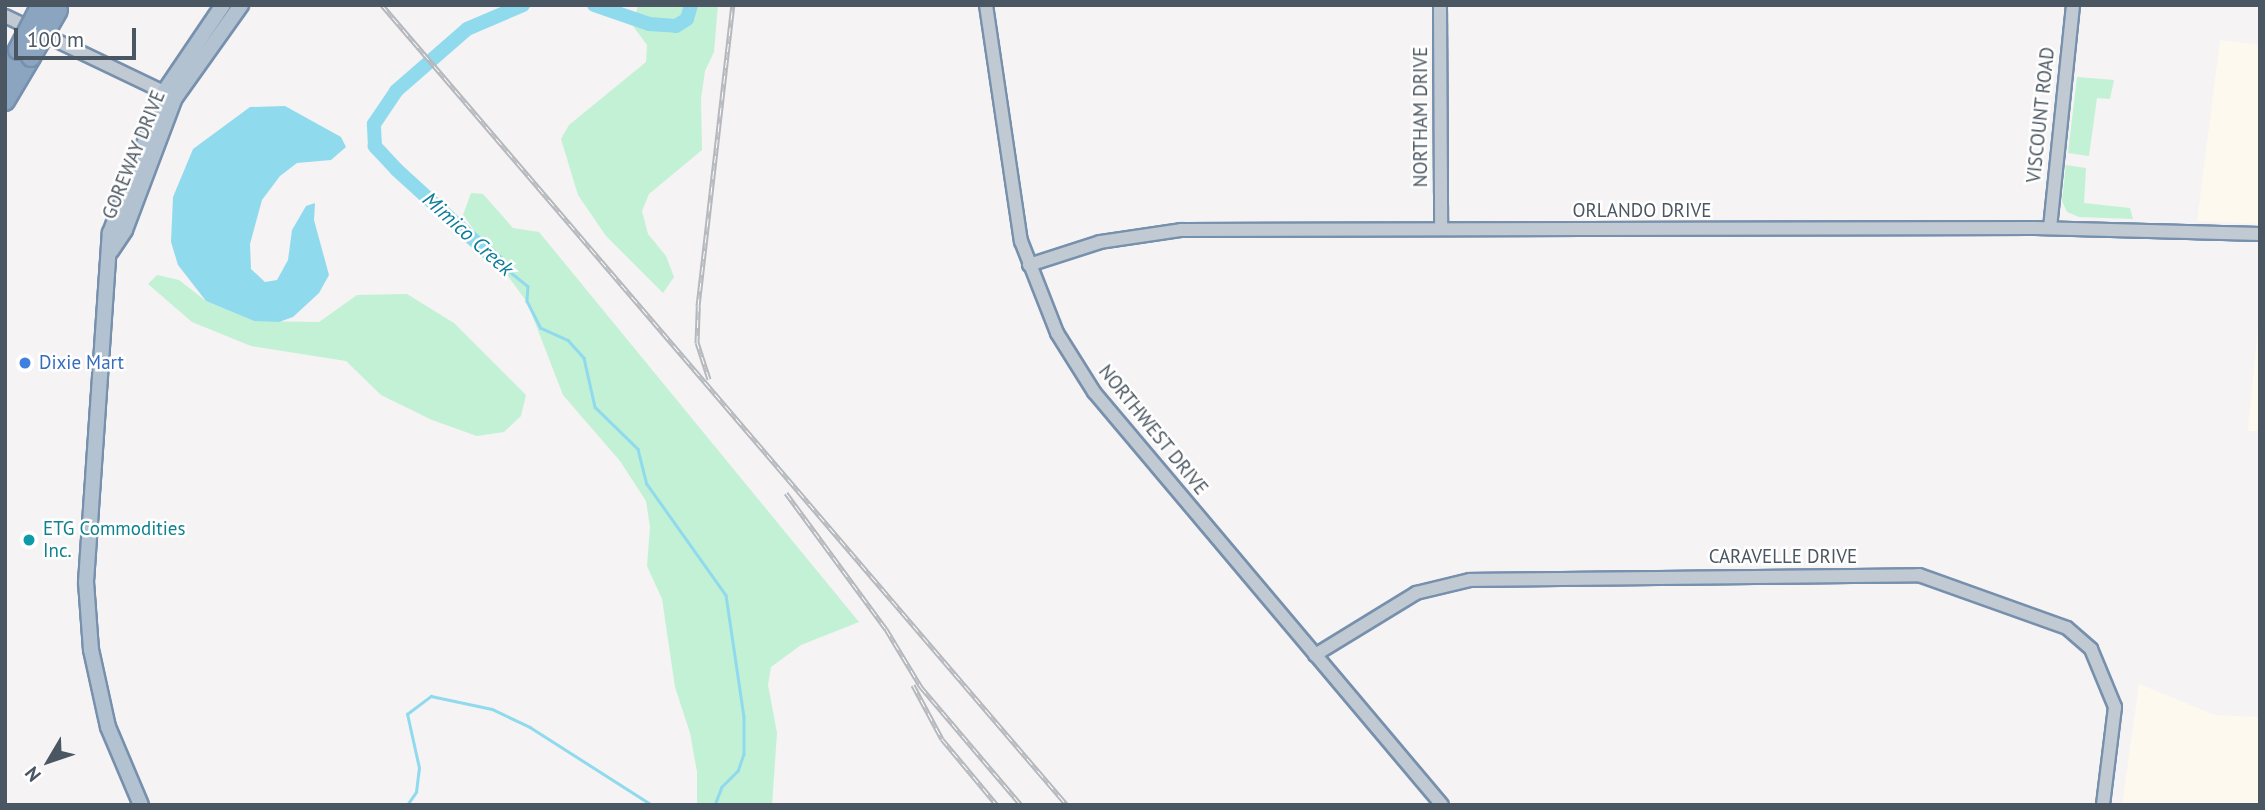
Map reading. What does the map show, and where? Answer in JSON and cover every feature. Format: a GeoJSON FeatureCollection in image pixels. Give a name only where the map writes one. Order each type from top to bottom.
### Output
{"type":"FeatureCollection","features":[{"type":"Feature","properties":{"kind":"highway"},"geometry":{"type":"LineString","coordinates":[[5,78],[24,54],[53,7]]}},
{"type":"Feature","properties":{"kind":"highway"},"geometry":{"type":"LineString","coordinates":[[5,101],[24,54]]}},
{"type":"Feature","properties":{"kind":"main road","name":"GOREWAY DRIVE"},"geometry":{"type":"LineString","coordinates":[[141,805],[108,727],[90,650],[86,582],[88,505],[111,251],[125,229],[169,95],[223,5]]}},
{"type":"Feature","properties":{"kind":"main road","name":"GOREWAY DRIVE"},"geometry":{"type":"LineString","coordinates":[[169,95],[242,5]]}},
{"type":"Feature","properties":{"kind":"street","name":"NORTHWEST DRIVE"},"geometry":{"type":"LineString","coordinates":[[986,5],[1011,181],[1029,265],[1058,333],[1091,389],[1442,805]]}},
{"type":"Feature","properties":{"kind":"street","name":"NORTHAM DRIVE"},"geometry":{"type":"LineString","coordinates":[[1440,5],[1441,228]]}},
{"type":"Feature","properties":{"kind":"street","name":"VISCOUNT ROAD"},"geometry":{"type":"LineString","coordinates":[[2050,228],[2073,5]]}},
{"type":"Feature","properties":{"kind":"street"},"geometry":{"type":"LineString","coordinates":[[5,16],[169,95]]}},
{"type":"Feature","properties":{"kind":"street","name":"ORLANDO DRIVE"},"geometry":{"type":"LineString","coordinates":[[1029,265],[1100,242],[1181,230],[2050,228],[2260,234]]}},
{"type":"Feature","properties":{"kind":"street","name":"CARAVELLE DRIVE"},"geometry":{"type":"LineString","coordinates":[[1315,655],[1416,593],[1470,580],[1919,575],[2067,628],[2091,649],[2107,679],[2115,707],[2103,805]]}},
{"type":"Feature","properties":{"kind":"shaded area"},"geometry":{"type":"Polygon","coordinates":[[[2220,40],[2260,45],[2260,224],[2197,221],[2220,40]]]}},
{"type":"Feature","properties":{"kind":"shaded area"},"geometry":{"type":"Polygon","coordinates":[[[2260,305],[2260,431],[2248,431],[2260,305]]]}},
{"type":"Feature","properties":{"kind":"shaded area"},"geometry":{"type":"Polygon","coordinates":[[[2139,684],[2215,715],[2260,717],[2260,805],[2122,805],[2139,684]]]}},
{"type":"Feature","properties":{"kind":"green space"},"geometry":{"type":"Polygon","coordinates":[[[638,5],[718,5],[714,52],[705,71],[701,99],[702,150],[649,194],[642,211],[648,234],[666,256],[674,277],[663,293],[606,236],[578,195],[561,139],[569,125],[646,62],[647,45],[633,26],[638,5]]]}},
{"type":"Feature","properties":{"kind":"green space"},"geometry":{"type":"Polygon","coordinates":[[[2077,77],[2114,80],[2110,99],[2097,98],[2089,156],[2068,153],[2077,77]]]}},
{"type":"Feature","properties":{"kind":"green space"},"geometry":{"type":"Polygon","coordinates":[[[2066,165],[2086,168],[2084,203],[2130,208],[2133,219],[2079,217],[2067,212],[2062,201],[2066,165]]]}},
{"type":"Feature","properties":{"kind":"green space"},"geometry":{"type":"Polygon","coordinates":[[[471,193],[483,194],[513,228],[539,232],[859,622],[801,645],[771,667],[768,685],[777,733],[772,805],[697,805],[697,772],[690,733],[675,687],[662,599],[647,566],[650,527],[646,501],[620,461],[563,395],[527,302],[463,215],[471,193]]]}},
{"type":"Feature","properties":{"kind":"green space"},"geometry":{"type":"Polygon","coordinates":[[[157,275],[179,280],[206,301],[254,321],[319,322],[357,295],[407,294],[454,323],[526,395],[521,416],[504,432],[477,436],[432,420],[381,395],[346,361],[251,346],[192,322],[148,284],[157,275]]]}},
{"type":"Feature","properties":{"kind":"water"},"geometry":{"type":"Polygon","coordinates":[[[285,106],[341,137],[346,147],[331,160],[297,163],[280,176],[262,200],[250,244],[251,269],[265,282],[277,280],[288,260],[292,230],[306,206],[315,203],[314,220],[329,275],[319,293],[293,317],[279,322],[254,321],[206,301],[178,265],[171,242],[173,197],[193,149],[250,107],[285,106]]]}},
{"type":"Feature","properties":{"kind":"waterway","name":"Mimico Creek"},"geometry":{"type":"LineString","coordinates":[[498,262],[397,170],[375,146],[374,124],[396,91],[467,29],[523,5]]}},
{"type":"Feature","properties":{"kind":"waterway","name":"Mimico Creek"},"geometry":{"type":"LineString","coordinates":[[594,5],[649,24],[676,26],[687,19],[691,5]]}},
{"type":"Feature","properties":{"kind":"waterway","name":"Mimico Creek"},"geometry":{"type":"LineString","coordinates":[[498,262],[528,286],[527,301],[541,328],[568,340],[584,358],[595,407],[638,449],[647,484],[726,595],[744,717],[744,754],[738,771],[722,787],[715,805]]}},
{"type":"Feature","properties":{"kind":"waterway"},"geometry":{"type":"LineString","coordinates":[[407,805],[416,792],[419,768],[407,714],[431,696],[492,709],[530,727],[652,805]]}},
{"type":"Feature","properties":{"kind":"railway"},"geometry":{"type":"LineString","coordinates":[[382,5],[1067,805]]}},
{"type":"Feature","properties":{"kind":"railway"},"geometry":{"type":"LineString","coordinates":[[709,379],[697,343],[698,306],[733,5]]}},
{"type":"Feature","properties":{"kind":"railway"},"geometry":{"type":"LineString","coordinates":[[786,493],[886,629],[921,687],[1021,805]]}},
{"type":"Feature","properties":{"kind":"railway"},"geometry":{"type":"LineString","coordinates":[[913,685],[942,739],[997,805]]}},
{"type":"Feature","properties":{"kind":"place","name":"Dixie Mart"},"geometry":{"type":"Point","coordinates":[25,363]}},
{"type":"Feature","properties":{"kind":"place","name":"ETG Commodities Inc."},"geometry":{"type":"Point","coordinates":[29,540]}}]}
